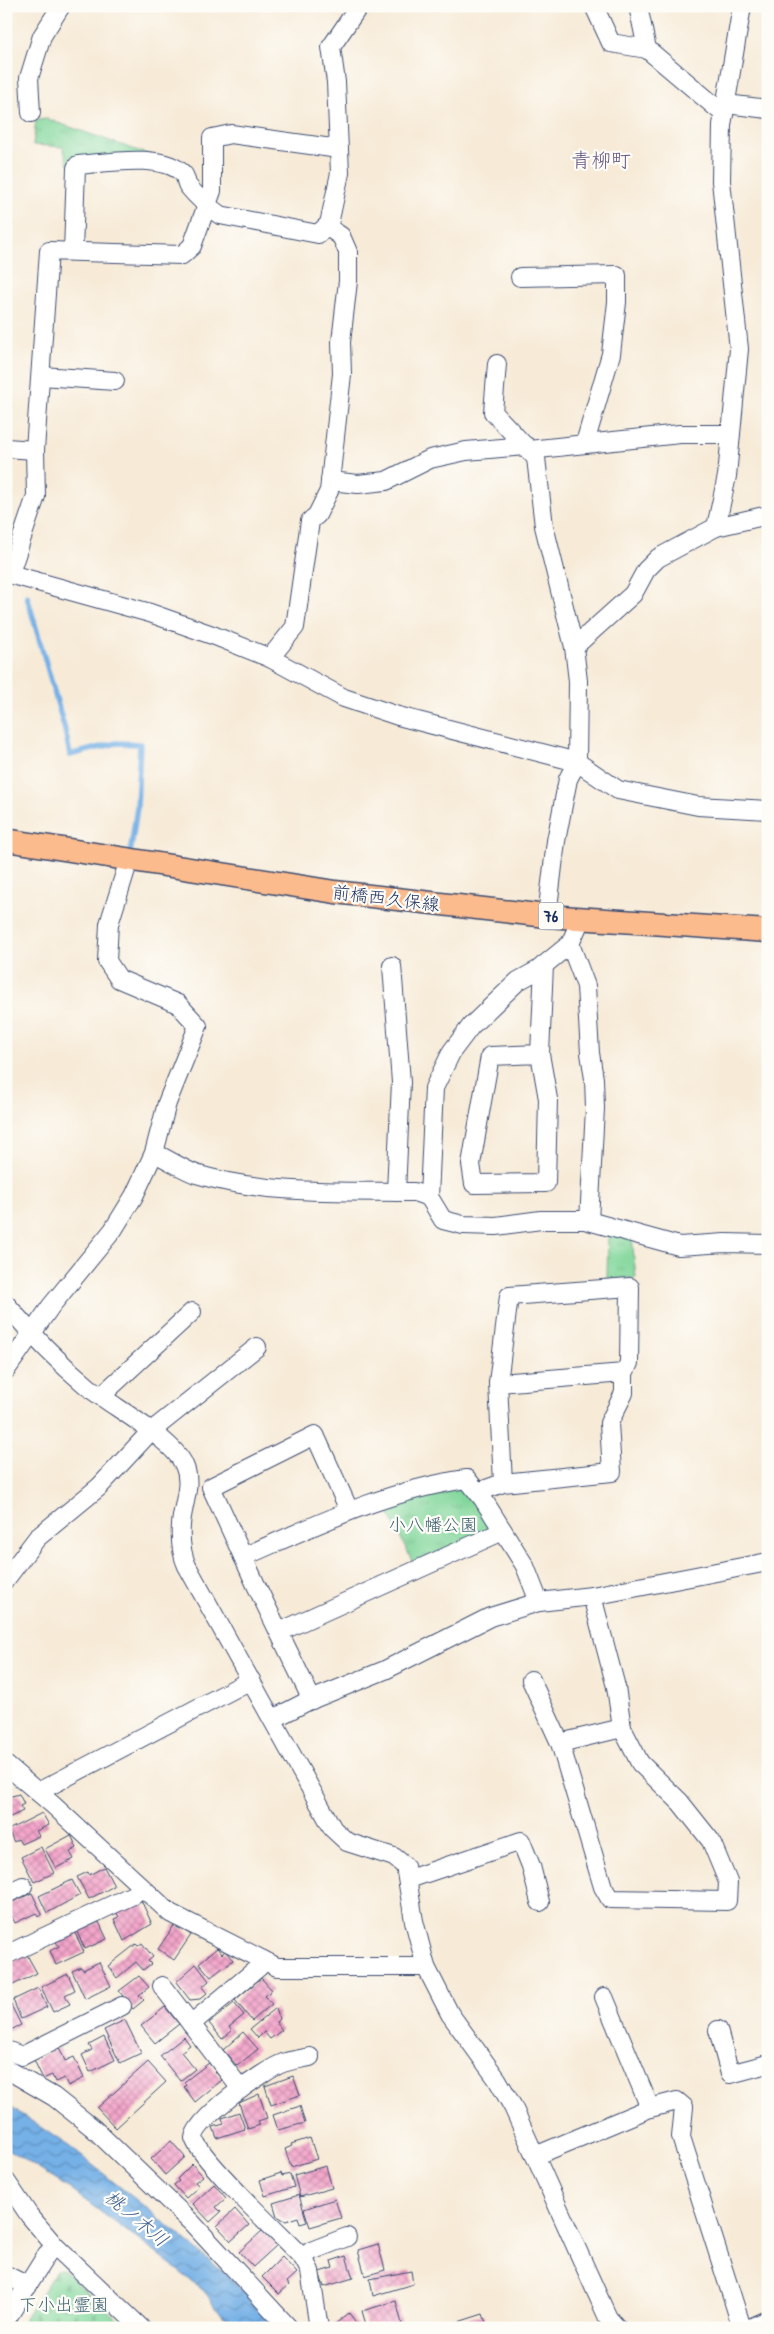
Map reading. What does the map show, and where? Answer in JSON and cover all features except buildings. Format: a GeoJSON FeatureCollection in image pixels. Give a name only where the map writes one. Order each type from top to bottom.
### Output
{"type":"FeatureCollection","features":[{"type":"Feature","properties":{"kind":"main road","name":"前橋西久保線"},"geometry":{"type":"LineString","coordinates":[[6,840],[335,892],[547,916],[768,931]]}},
{"type":"Feature","properties":{"kind":"street"},"geometry":{"type":"LineString","coordinates":[[31,113],[29,78],[42,36],[61,6]]}},
{"type":"Feature","properties":{"kind":"street"},"geometry":{"type":"LineString","coordinates":[[73,250],[76,168],[78,165],[150,161],[165,163],[184,175],[187,185],[207,206],[220,214],[318,234],[328,226],[340,173],[336,82],[331,47],[359,6]]}},
{"type":"Feature","properties":{"kind":"street"},"geometry":{"type":"LineString","coordinates":[[594,6],[612,43],[647,50],[725,109],[768,109]]}},
{"type":"Feature","properties":{"kind":"street"},"geometry":{"type":"LineString","coordinates":[[638,6],[647,50]]}},
{"type":"Feature","properties":{"kind":"street"},"geometry":{"type":"LineString","coordinates":[[716,526],[727,476],[739,349],[721,181],[725,109],[742,6]]}},
{"type":"Feature","properties":{"kind":"street"},"geometry":{"type":"LineString","coordinates":[[339,149],[231,134],[212,138],[212,191],[192,246],[182,254],[73,250],[49,252],[35,450],[36,496],[8,573],[150,613],[270,658],[344,698],[398,716],[577,762],[618,790],[698,806],[768,810]]}},
{"type":"Feature","properties":{"kind":"street"},"geometry":{"type":"LineString","coordinates":[[270,658],[295,627],[310,521],[317,515],[329,491],[342,374],[341,342],[348,281],[348,252],[341,236],[328,226]]}},
{"type":"Feature","properties":{"kind":"street"},"geometry":{"type":"LineString","coordinates":[[520,277],[617,275],[616,311],[611,354],[585,443]]}},
{"type":"Feature","properties":{"kind":"street"},"geometry":{"type":"LineString","coordinates":[[497,364],[493,412],[502,424],[536,458],[548,550],[574,647],[578,681],[577,762],[568,780],[556,841],[547,916]]}},
{"type":"Feature","properties":{"kind":"street"},"geometry":{"type":"LineString","coordinates":[[41,376],[115,381]]}},
{"type":"Feature","properties":{"kind":"street"},"geometry":{"type":"LineString","coordinates":[[330,481],[358,484],[386,481],[399,472],[430,459],[466,450],[585,443],[680,434],[730,434]]}},
{"type":"Feature","properties":{"kind":"street"},"geometry":{"type":"LineString","coordinates":[[6,448],[35,450]]}},
{"type":"Feature","properties":{"kind":"street"},"geometry":{"type":"LineString","coordinates":[[574,647],[633,594],[646,570],[658,558],[716,526],[768,516]]}},
{"type":"Feature","properties":{"kind":"street"},"geometry":{"type":"LineString","coordinates":[[6,1370],[30,1334],[113,1230],[134,1196],[154,1153],[167,1103],[198,1026],[178,1004],[119,979],[107,961],[109,924],[129,860]]}},
{"type":"Feature","properties":{"kind":"street"},"geometry":{"type":"LineString","coordinates":[[581,919],[570,944],[544,965],[518,981],[471,1026],[452,1051],[434,1088],[429,1197],[443,1220],[463,1225],[496,1226],[541,1220],[589,1221],[679,1246],[726,1243],[768,1244]]}},
{"type":"Feature","properties":{"kind":"street"},"geometry":{"type":"LineString","coordinates":[[570,944],[586,986],[590,1053],[594,1079],[595,1108],[589,1221]]}},
{"type":"Feature","properties":{"kind":"street"},"geometry":{"type":"LineString","coordinates":[[540,1054],[490,1056],[471,1164],[474,1184],[546,1183],[548,1098],[540,1054],[544,965]]}},
{"type":"Feature","properties":{"kind":"street"},"geometry":{"type":"LineString","coordinates":[[392,966],[401,1082],[396,1192]]}},
{"type":"Feature","properties":{"kind":"street"},"geometry":{"type":"LineString","coordinates":[[154,1153],[194,1173],[238,1184],[310,1190],[414,1192],[429,1197]]}},
{"type":"Feature","properties":{"kind":"street"},"geometry":{"type":"LineString","coordinates":[[478,1492],[503,1483],[612,1472],[609,1423],[624,1393],[624,1372],[629,1363],[630,1287],[509,1296],[498,1383],[503,1483]]}},
{"type":"Feature","properties":{"kind":"street"},"geometry":{"type":"LineString","coordinates":[[6,1304],[30,1334],[101,1396],[167,1445],[184,1464],[188,1478],[181,1524],[181,1552],[186,1566],[333,1829],[347,1842],[394,1857],[405,1866],[409,1879],[414,1922],[426,1967],[450,2014],[497,2079],[535,2156],[608,2318],[617,2328]]}},
{"type":"Feature","properties":{"kind":"street"},"geometry":{"type":"LineString","coordinates":[[101,1396],[192,1312]]}},
{"type":"Feature","properties":{"kind":"street"},"geometry":{"type":"LineString","coordinates":[[6,1579],[38,1538],[99,1487],[150,1432],[257,1347]]}},
{"type":"Feature","properties":{"kind":"street"},"geometry":{"type":"LineString","coordinates":[[498,1383],[624,1372]]}},
{"type":"Feature","properties":{"kind":"street"},"geometry":{"type":"LineString","coordinates":[[312,1700],[211,1487],[315,1435],[349,1510]]}},
{"type":"Feature","properties":{"kind":"street"},"geometry":{"type":"LineString","coordinates":[[243,1557],[349,1510],[419,1488],[467,1479],[478,1492],[525,1566],[540,1602]]}},
{"type":"Feature","properties":{"kind":"street"},"geometry":{"type":"LineString","coordinates":[[280,1632],[503,1531]]}},
{"type":"Feature","properties":{"kind":"street"},"geometry":{"type":"LineString","coordinates":[[273,1719],[312,1700],[385,1670],[490,1617],[540,1602],[592,1596],[768,1562]]}},
{"type":"Feature","properties":{"kind":"street"},"geometry":{"type":"LineString","coordinates":[[531,1680],[560,1744],[603,1887],[610,1899],[726,1902],[728,1882],[711,1841],[680,1802],[640,1763],[622,1728],[616,1687],[592,1596]]}},
{"type":"Feature","properties":{"kind":"street"},"geometry":{"type":"LineString","coordinates":[[38,1792],[251,1680]]}},
{"type":"Feature","properties":{"kind":"street"},"geometry":{"type":"LineString","coordinates":[[560,1744],[622,1728]]}},
{"type":"Feature","properties":{"kind":"street"},"geometry":{"type":"LineString","coordinates":[[6,1765],[170,1913],[277,1967],[304,1965],[426,1967]]}},
{"type":"Feature","properties":{"kind":"street"},"geometry":{"type":"LineString","coordinates":[[409,1879],[520,1841],[531,1866],[540,1902]]}},
{"type":"Feature","properties":{"kind":"street"},"geometry":{"type":"LineString","coordinates":[[6,1894],[23,1886]]}},
{"type":"Feature","properties":{"kind":"street"},"geometry":{"type":"LineString","coordinates":[[8,1949],[133,1895],[141,1888]]}},
{"type":"Feature","properties":{"kind":"street"},"geometry":{"type":"LineString","coordinates":[[191,2024],[259,1967],[263,1960]]}},
{"type":"Feature","properties":{"kind":"street"},"geometry":{"type":"LineString","coordinates":[[162,1986],[241,2089]]}},
{"type":"Feature","properties":{"kind":"street"},"geometry":{"type":"LineString","coordinates":[[604,1997],[650,2108]]}},
{"type":"Feature","properties":{"kind":"street"},"geometry":{"type":"LineString","coordinates":[[6,2050],[17,2056],[22,2056],[122,2006]]}},
{"type":"Feature","properties":{"kind":"street"},"geometry":{"type":"LineString","coordinates":[[718,2030],[730,2074],[768,2064]]}},
{"type":"Feature","properties":{"kind":"street"},"geometry":{"type":"LineString","coordinates":[[310,2057],[283,2063],[241,2089],[199,2125],[194,2134],[195,2143],[224,2176],[303,2258],[310,2271],[319,2328]]}},
{"type":"Feature","properties":{"kind":"street"},"geometry":{"type":"LineString","coordinates":[[6,2069],[54,2097],[93,2128],[192,2223],[262,2296],[289,2328]]}},
{"type":"Feature","properties":{"kind":"street"},"geometry":{"type":"LineString","coordinates":[[535,2156],[650,2108],[677,2101],[684,2107],[681,2138],[742,2328]]}},
{"type":"Feature","properties":{"kind":"street"},"geometry":{"type":"LineString","coordinates":[[6,2181],[29,2215],[55,2246],[141,2328]]}},
{"type":"Feature","properties":{"kind":"street"},"geometry":{"type":"LineString","coordinates":[[303,2258],[311,2251],[347,2237]]}},
{"type":"Feature","properties":{"kind":"street"},"geometry":{"type":"LineString","coordinates":[[6,2320],[55,2246]]}},
{"type":"Feature","properties":{"kind":"street"},"geometry":{"type":"LineString","coordinates":[[6,2275],[28,2286]]}},
{"type":"Feature","properties":{"kind":"street"},"geometry":{"type":"LineString","coordinates":[[750,2328],[768,2320]]}},
{"type":"Feature","properties":{"kind":"green space"},"geometry":{"type":"Polygon","coordinates":[[[47,119],[156,157],[68,164],[63,147],[33,145],[36,120],[47,119]]]}},
{"type":"Feature","properties":{"kind":"green space"},"geometry":{"type":"Polygon","coordinates":[[[608,1233],[632,1237],[636,1278],[607,1279],[608,1233]]]}},
{"type":"Feature","properties":{"kind":"green space","name":"小八幡公園"},"geometry":{"type":"Polygon","coordinates":[[[466,1484],[496,1531],[415,1567],[386,1507],[422,1492],[466,1484]]]}},
{"type":"Feature","properties":{"kind":"green space","name":"下小出霊園"},"geometry":{"type":"Polygon","coordinates":[[[63,2270],[127,2328],[18,2328],[56,2271],[63,2270]]]}},
{"type":"Feature","properties":{"kind":"water","name":"桃ノ木川"},"geometry":{"type":"Polygon","coordinates":[[[6,2104],[70,2147],[164,2222],[236,2283],[273,2328],[232,2328],[204,2291],[70,2189],[6,2148],[6,2104]]]}},
{"type":"Feature","properties":{"kind":"waterway"},"geometry":{"type":"LineString","coordinates":[[27,596],[65,730],[70,755],[117,743],[140,744],[137,807],[130,855]]}},
{"type":"Feature","properties":{"kind":"district","name":"青柳町"},"geometry":{"type":"Point","coordinates":[601,159]}}]}
